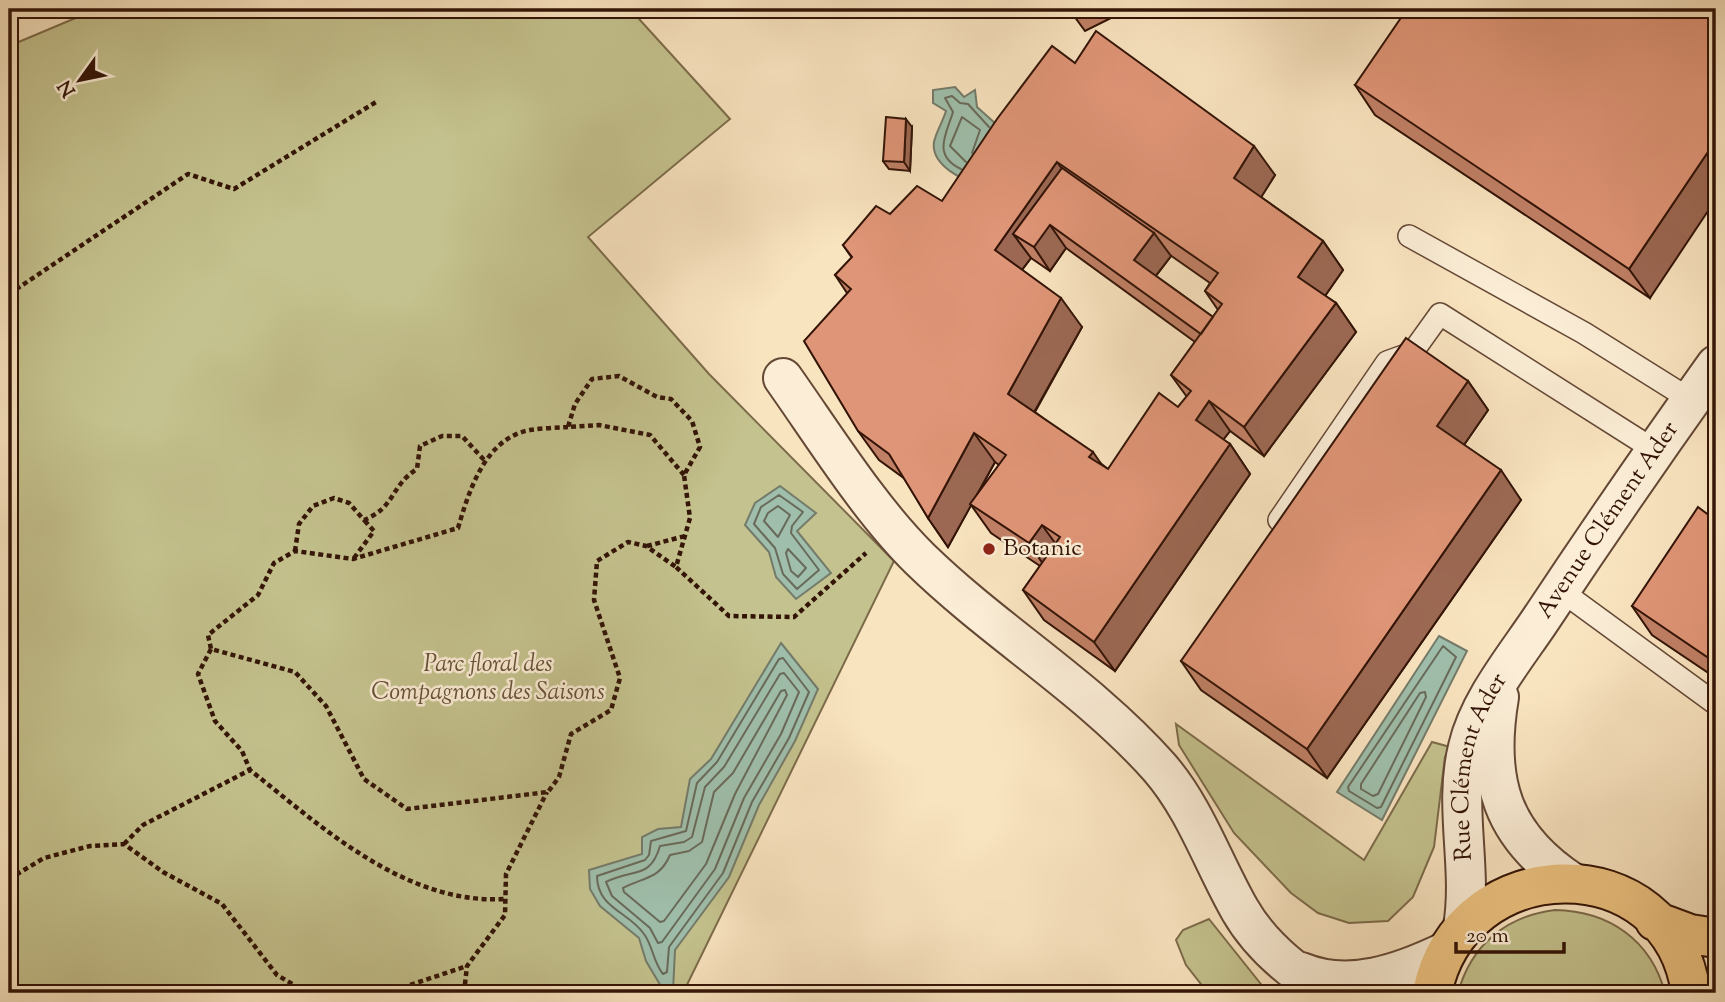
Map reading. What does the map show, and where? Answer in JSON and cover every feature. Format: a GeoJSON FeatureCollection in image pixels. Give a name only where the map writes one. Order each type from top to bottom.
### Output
{"type":"FeatureCollection","features":[{"type":"Feature","properties":{"kind":"main road"},"geometry":{"type":"LineString","coordinates":[[1432,993],[1454,940],[1486,906],[1513,892],[1542,884],[1573,883],[1618,895],[1655,921],[1690,934],[1716,939]]}},
{"type":"Feature","properties":{"kind":"main road"},"geometry":{"type":"LineString","coordinates":[[1655,921],[1681,959],[1691,993]]}},
{"type":"Feature","properties":{"kind":"street","name":"Avenue Clément Ader"},"geometry":{"type":"LineString","coordinates":[[1502,677],[1716,365]]}},
{"type":"Feature","properties":{"kind":"street"},"geometry":{"type":"LineString","coordinates":[[783,378],[896,534],[939,577],[1109,718],[1161,770],[1187,808],[1241,912],[1265,944],[1316,987],[1330,981],[1360,980],[1409,968],[1454,940]]}},
{"type":"Feature","properties":{"kind":"street","name":"Rue Clément Ader"},"geometry":{"type":"LineString","coordinates":[[1502,677],[1496,715],[1495,756],[1504,809],[1534,854],[1573,883]]}},
{"type":"Feature","properties":{"kind":"street","name":"Rue Clément Ader"},"geometry":{"type":"LineString","coordinates":[[1454,940],[1467,891],[1462,807],[1464,764],[1475,726],[1502,677]]}},
{"type":"Feature","properties":{"kind":"lane"},"geometry":{"type":"LineString","coordinates":[[1409,236],[1584,333],[1691,401]]}},
{"type":"Feature","properties":{"kind":"lane"},"geometry":{"type":"LineString","coordinates":[[1270,534],[1387,362],[1412,353],[1440,314],[1656,451]]}},
{"type":"Feature","properties":{"kind":"lane"},"geometry":{"type":"LineString","coordinates":[[1560,590],[1716,704]]}},
{"type":"Feature","properties":{"kind":"path"},"geometry":{"type":"LineString","coordinates":[[9,293],[188,174],[234,189],[376,102]]}},
{"type":"Feature","properties":{"kind":"path"},"geometry":{"type":"LineString","coordinates":[[568,427],[575,404],[592,379],[619,376],[657,397],[671,399],[692,421],[700,447],[684,475]]}},
{"type":"Feature","properties":{"kind":"path"},"geometry":{"type":"LineString","coordinates":[[505,899],[481,900],[391,874],[311,818],[250,770],[242,751],[215,721],[198,674],[211,649],[208,635],[258,595],[274,563],[295,551],[353,559],[458,528],[485,461],[496,448],[527,430],[598,425],[650,435],[684,475],[690,518],[676,567]]}},
{"type":"Feature","properties":{"kind":"path"},"geometry":{"type":"LineString","coordinates":[[364,520],[376,515],[392,500],[401,479],[417,468],[420,446],[442,436],[462,436],[485,461]]}},
{"type":"Feature","properties":{"kind":"path"},"geometry":{"type":"LineString","coordinates":[[295,551],[299,524],[313,506],[334,498],[349,503],[374,531],[353,559]]}},
{"type":"Feature","properties":{"kind":"path"},"geometry":{"type":"LineString","coordinates":[[464,993],[467,966],[505,915],[506,874],[548,792],[559,777],[571,734],[611,710],[620,678],[594,600],[597,561],[628,542],[646,546],[676,567],[729,616],[794,617],[878,542],[896,534]]}},
{"type":"Feature","properties":{"kind":"path"},"geometry":{"type":"LineString","coordinates":[[646,546],[685,536]]}},
{"type":"Feature","properties":{"kind":"path"},"geometry":{"type":"LineString","coordinates":[[211,649],[295,672],[326,706],[364,779],[407,809],[548,792]]}},
{"type":"Feature","properties":{"kind":"path"},"geometry":{"type":"LineString","coordinates":[[124,844],[143,825],[250,770]]}},
{"type":"Feature","properties":{"kind":"path"},"geometry":{"type":"LineString","coordinates":[[9,879],[44,858],[90,846],[124,844],[163,872],[222,904],[277,975],[308,993]]}},
{"type":"Feature","properties":{"kind":"path"},"geometry":{"type":"LineString","coordinates":[[386,993],[467,966]]}},
{"type":"Feature","properties":{"kind":"green space","name":"Parc floral des Compagnons des Saisons"},"geometry":{"type":"Polygon","coordinates":[[[97,9],[630,9],[730,119],[588,237],[709,374],[894,561],[683,993],[9,993],[9,46],[97,9]]]}},
{"type":"Feature","properties":{"kind":"green space"},"geometry":{"type":"Polygon","coordinates":[[[1176,724],[1364,860],[1432,742],[1450,747],[1445,757],[1434,847],[1413,897],[1388,921],[1349,923],[1318,913],[1291,893],[1234,833],[1179,745],[1176,724]]]}},
{"type":"Feature","properties":{"kind":"green space"},"geometry":{"type":"Polygon","coordinates":[[[1555,910],[1593,916],[1625,932],[1650,958],[1665,993],[1458,993],[1472,961],[1481,947],[1493,936],[1521,919],[1555,910]]]}},
{"type":"Feature","properties":{"kind":"green space"},"geometry":{"type":"Polygon","coordinates":[[[1209,919],[1268,993],[1208,993],[1186,965],[1176,940],[1183,930],[1209,919]]]}},
{"type":"Feature","properties":{"kind":"water"},"geometry":{"type":"Polygon","coordinates":[[[955,87],[964,97],[975,90],[977,107],[997,125],[990,191],[954,174],[945,167],[935,152],[935,138],[946,111],[933,103],[933,90],[955,87]]]}},
{"type":"Feature","properties":{"kind":"water"},"geometry":{"type":"Polygon","coordinates":[[[780,486],[816,513],[797,531],[831,573],[796,599],[776,577],[769,552],[745,525],[755,503],[780,486]]]}},
{"type":"Feature","properties":{"kind":"water"},"geometry":{"type":"Polygon","coordinates":[[[1439,636],[1467,651],[1382,820],[1337,792],[1439,636]]]}},
{"type":"Feature","properties":{"kind":"water"},"geometry":{"type":"Polygon","coordinates":[[[781,643],[818,689],[795,741],[759,805],[729,877],[675,950],[673,991],[662,988],[646,961],[639,938],[600,906],[590,889],[589,870],[642,854],[642,837],[658,829],[681,827],[690,779],[711,759],[781,643]]]}},
{"type":"Feature","properties":{"kind":"building"},"geometry":{"type":"Polygon","coordinates":[[[1407,9],[1716,9],[1716,140],[1629,269],[1355,85],[1407,9]]]}},
{"type":"Feature","properties":{"kind":"building"},"geometry":{"type":"Polygon","coordinates":[[[1096,31],[1254,146],[1234,178],[1323,241],[1298,277],[1336,303],[1244,427],[1209,401],[1196,420],[1230,444],[1094,642],[1023,590],[1060,537],[1042,525],[1029,543],[970,504],[1006,455],[974,433],[928,518],[889,454],[858,431],[804,341],[851,289],[835,275],[852,257],[843,245],[876,206],[890,214],[917,186],[942,201],[997,119],[1052,46],[1075,63],[1096,31]],[[1057,162],[995,250],[1061,298],[1008,394],[1093,452],[1089,457],[1108,469],[1159,393],[1178,407],[1191,391],[1171,375],[1222,304],[1205,291],[1218,273],[1057,162]]]}},
{"type":"Feature","properties":{"kind":"building"},"geometry":{"type":"Polygon","coordinates":[[[886,117],[906,119],[904,162],[883,161],[886,117]]]}},
{"type":"Feature","properties":{"kind":"building"},"geometry":{"type":"Polygon","coordinates":[[[1062,168],[1154,233],[1134,260],[1213,317],[1201,334],[1050,225],[1034,247],[1013,234],[1062,168]]]}},
{"type":"Feature","properties":{"kind":"building"},"geometry":{"type":"Polygon","coordinates":[[[1406,338],[1468,381],[1437,426],[1501,470],[1307,749],[1181,661],[1406,338]]]}},
{"type":"Feature","properties":{"kind":"building"},"geometry":{"type":"Polygon","coordinates":[[[1698,507],[1710,516],[1716,507],[1716,663],[1632,606],[1698,507]]]}},
{"type":"Feature","properties":{"kind":"place","name":"Botanic"},"geometry":{"type":"Point","coordinates":[989,549]}}]}
